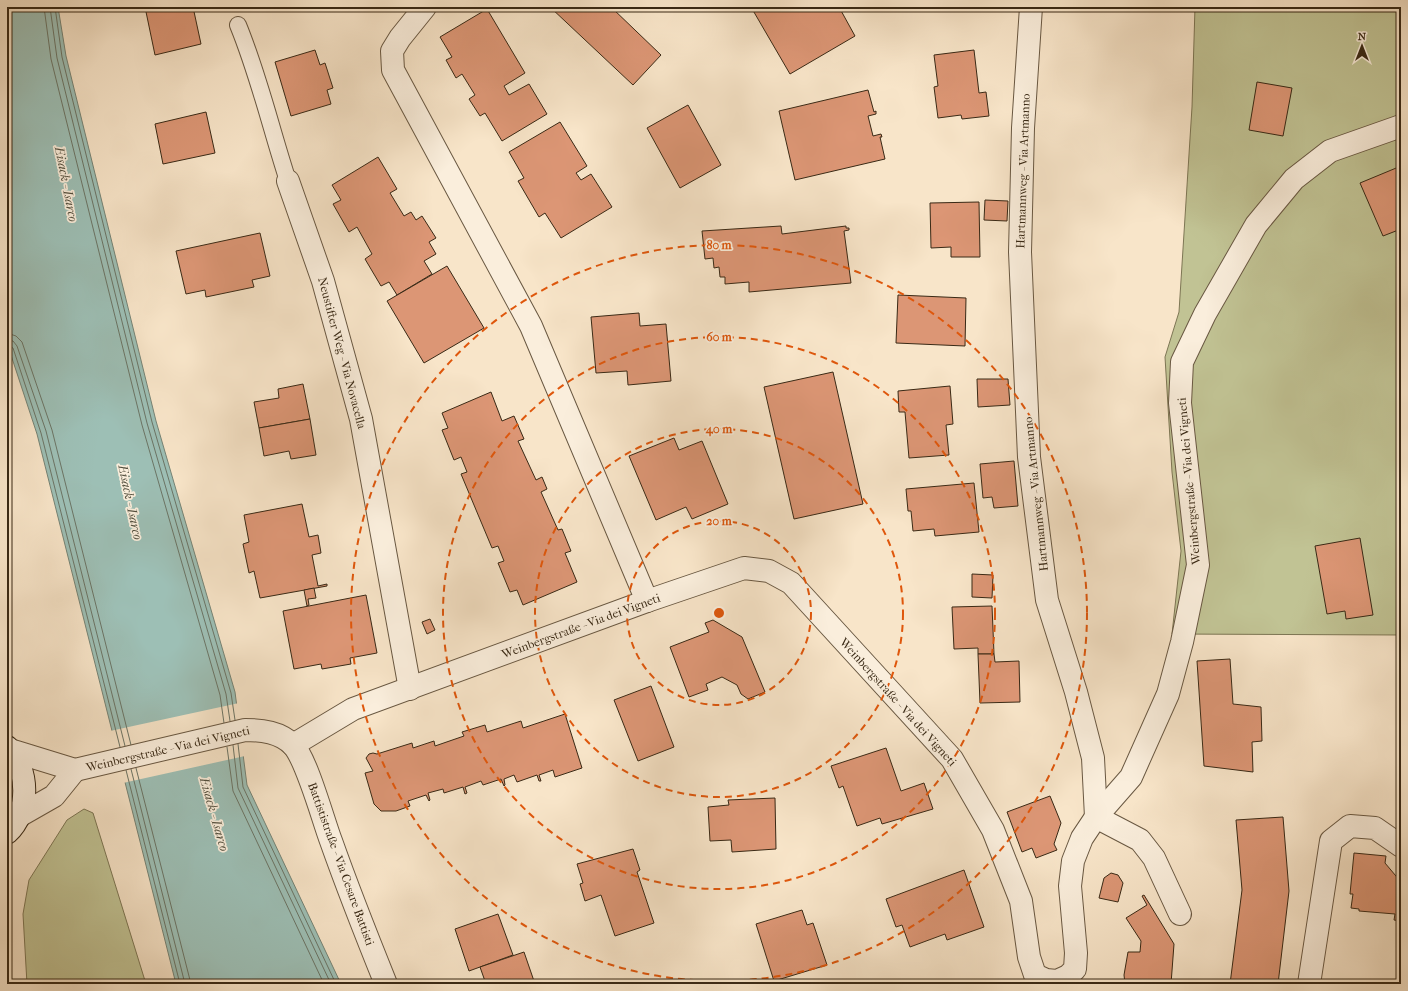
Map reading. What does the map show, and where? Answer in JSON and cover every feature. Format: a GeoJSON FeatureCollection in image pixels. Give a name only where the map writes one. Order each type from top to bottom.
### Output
{"type":"FeatureCollection","features":[{"type":"Feature","properties":{"kind":"street"},"geometry":{"type":"LineString","coordinates":[[425,7],[400,38],[392,51],[393,70],[531,326],[647,601]]}},
{"type":"Feature","properties":{"kind":"street","name":"Hartmannweg - Via Artmanno"},"geometry":{"type":"LineString","coordinates":[[1031,7],[1023,128],[1020,252],[1029,457],[1047,600],[1076,692],[1093,758],[1096,817]]}},
{"type":"Feature","properties":{"kind":"street","name":"Weinbergstraße - Via dei Vigneti"},"geometry":{"type":"LineString","coordinates":[[8,749],[75,770],[245,730],[258,730],[275,733],[293,745],[353,709],[647,601],[744,568],[769,571],[791,583],[952,759],[993,830],[1010,872],[1021,901],[1029,957],[1035,975],[1046,980],[1070,980],[1075,969],[1076,953],[1070,886],[1073,861],[1082,838],[1096,817],[1131,777],[1168,694],[1182,642],[1198,565],[1180,403],[1182,362],[1205,314],[1256,225],[1294,179],[1330,151],[1401,126]]}},
{"type":"Feature","properties":{"kind":"street","name":"Neustifter Weg - Via Novacella"},"geometry":{"type":"LineString","coordinates":[[288,181],[323,281],[361,419],[410,689]]}},
{"type":"Feature","properties":{"kind":"street","name":"Battististraße - Via Cesare Battisti"},"geometry":{"type":"LineString","coordinates":[[293,745],[303,762],[331,843],[386,984]]}},
{"type":"Feature","properties":{"kind":"street"},"geometry":{"type":"LineString","coordinates":[[7,850],[13,826],[24,799],[24,782],[19,765],[8,749]]}},
{"type":"Feature","properties":{"kind":"street","name":"Weinbergstraße - Via dei Vigneti"},"geometry":{"type":"LineString","coordinates":[[13,826],[54,796],[75,770]]}},
{"type":"Feature","properties":{"kind":"street"},"geometry":{"type":"LineString","coordinates":[[1096,817],[1140,840],[1154,858],[1180,914]]}},
{"type":"Feature","properties":{"kind":"street"},"geometry":{"type":"LineString","coordinates":[[1309,984],[1331,841],[1350,826],[1375,828],[1401,846]]}},
{"type":"Feature","properties":{"kind":"lane","name":"Neustifter Weg - Via Novacella"},"geometry":{"type":"LineString","coordinates":[[238,25],[254,64],[270,125],[288,181]]}},
{"type":"Feature","properties":{"kind":"green space"},"geometry":{"type":"Polygon","coordinates":[[[1195,7],[1401,7],[1401,635],[1172,634],[1181,551],[1172,472],[1165,357],[1179,312],[1192,107],[1195,7]]]}},
{"type":"Feature","properties":{"kind":"green space"},"geometry":{"type":"Polygon","coordinates":[[[84,809],[93,813],[146,984],[27,984],[23,914],[29,880],[67,820],[84,809]]]}},
{"type":"Feature","properties":{"kind":"water","name":"Eisack - Isarco"},"geometry":{"type":"Polygon","coordinates":[[[7,7],[58,7],[66,56],[156,421],[235,692],[247,785],[341,984],[176,984],[37,434],[7,343],[7,7]]]}},
{"type":"Feature","properties":{"kind":"pier"},"geometry":{"type":"Polygon","coordinates":[[[239,703],[245,756],[123,783],[110,731],[239,703]]]}},
{"type":"Feature","properties":{"kind":"building"},"geometry":{"type":"Polygon","coordinates":[[[145,7],[193,7],[201,44],[155,55],[145,7]]]}},
{"type":"Feature","properties":{"kind":"building"},"geometry":{"type":"Polygon","coordinates":[[[550,7],[611,7],[661,55],[633,85],[550,7]]]}},
{"type":"Feature","properties":{"kind":"building"},"geometry":{"type":"Polygon","coordinates":[[[751,7],[839,7],[855,36],[790,74],[751,7]]]}},
{"type":"Feature","properties":{"kind":"building"},"geometry":{"type":"Polygon","coordinates":[[[487,9],[525,73],[504,86],[509,95],[529,84],[547,114],[502,141],[485,113],[480,116],[469,99],[475,95],[462,74],[456,78],[446,60],[452,57],[440,37],[487,9]]]}},
{"type":"Feature","properties":{"kind":"building"},"geometry":{"type":"Polygon","coordinates":[[[315,50],[320,65],[325,63],[333,88],[327,90],[331,104],[291,116],[275,62],[315,50]]]}},
{"type":"Feature","properties":{"kind":"building"},"geometry":{"type":"Polygon","coordinates":[[[974,50],[979,93],[986,92],[989,116],[962,119],[961,115],[938,118],[934,87],[938,86],[934,55],[974,50]]]}},
{"type":"Feature","properties":{"kind":"building"},"geometry":{"type":"Polygon","coordinates":[[[1257,82],[1292,88],[1283,136],[1249,130],[1257,82]]]}},
{"type":"Feature","properties":{"kind":"building"},"geometry":{"type":"Polygon","coordinates":[[[868,90],[874,112],[876,111],[876,114],[868,116],[873,136],[881,134],[882,137],[880,137],[885,159],[795,180],[779,111],[868,90]]]}},
{"type":"Feature","properties":{"kind":"building"},"geometry":{"type":"Polygon","coordinates":[[[688,105],[721,165],[680,188],[647,128],[688,105]]]}},
{"type":"Feature","properties":{"kind":"building"},"geometry":{"type":"Polygon","coordinates":[[[206,112],[215,153],[163,164],[155,124],[206,112]]]}},
{"type":"Feature","properties":{"kind":"building"},"geometry":{"type":"Polygon","coordinates":[[[560,122],[587,166],[576,173],[581,180],[591,174],[612,207],[561,238],[545,213],[539,217],[518,181],[524,178],[509,152],[560,122]]]}},
{"type":"Feature","properties":{"kind":"building"},"geometry":{"type":"Polygon","coordinates":[[[378,157],[397,189],[390,193],[404,216],[411,212],[416,220],[422,216],[436,238],[429,242],[436,254],[424,261],[432,274],[397,295],[389,282],[381,286],[365,259],[372,254],[357,227],[349,232],[333,204],[341,200],[332,185],[378,157]]]}},
{"type":"Feature","properties":{"kind":"building"},"geometry":{"type":"Polygon","coordinates":[[[1401,166],[1401,229],[1383,236],[1360,183],[1401,166]]]}},
{"type":"Feature","properties":{"kind":"building"},"geometry":{"type":"Polygon","coordinates":[[[985,200],[1008,201],[1007,221],[984,220],[985,200]]]}},
{"type":"Feature","properties":{"kind":"building"},"geometry":{"type":"Polygon","coordinates":[[[979,202],[980,257],[951,257],[951,247],[931,248],[930,203],[979,202]]]}},
{"type":"Feature","properties":{"kind":"building"},"geometry":{"type":"Polygon","coordinates":[[[781,226],[782,234],[846,226],[846,228],[849,228],[849,230],[844,231],[851,283],[749,292],[749,282],[725,284],[725,277],[720,277],[719,267],[714,268],[713,258],[705,259],[702,231],[781,226]]]}},
{"type":"Feature","properties":{"kind":"building"},"geometry":{"type":"Polygon","coordinates":[[[260,233],[270,276],[252,280],[254,287],[206,297],[205,290],[186,294],[176,251],[260,233]]]}},
{"type":"Feature","properties":{"kind":"building"},"geometry":{"type":"Polygon","coordinates":[[[447,266],[484,328],[424,363],[387,301],[447,266]]]}},
{"type":"Feature","properties":{"kind":"building"},"geometry":{"type":"Polygon","coordinates":[[[898,295],[966,298],[965,346],[896,343],[898,295]]]}},
{"type":"Feature","properties":{"kind":"building"},"geometry":{"type":"Polygon","coordinates":[[[639,313],[640,326],[666,324],[671,381],[628,385],[627,371],[596,373],[591,317],[639,313]]]}},
{"type":"Feature","properties":{"kind":"building"},"geometry":{"type":"Polygon","coordinates":[[[833,372],[863,504],[794,519],[764,387],[833,372]]]}},
{"type":"Feature","properties":{"kind":"building"},"geometry":{"type":"Polygon","coordinates":[[[977,379],[1008,379],[1010,405],[978,407],[977,379]]]}},
{"type":"Feature","properties":{"kind":"building"},"geometry":{"type":"Polygon","coordinates":[[[303,384],[310,419],[259,428],[254,402],[279,398],[278,389],[303,384]]]}},
{"type":"Feature","properties":{"kind":"building"},"geometry":{"type":"Polygon","coordinates":[[[950,386],[953,424],[946,425],[949,455],[909,458],[905,412],[899,412],[898,391],[950,386]]]}},
{"type":"Feature","properties":{"kind":"building"},"geometry":{"type":"Polygon","coordinates":[[[491,392],[502,421],[514,416],[524,439],[518,441],[536,480],[542,477],[547,489],[541,492],[558,530],[562,529],[571,551],[565,553],[577,582],[523,605],[517,590],[510,592],[498,563],[504,561],[498,546],[492,548],[461,474],[467,472],[461,457],[454,460],[442,430],[448,428],[442,413],[491,392]]]}},
{"type":"Feature","properties":{"kind":"building"},"geometry":{"type":"Polygon","coordinates":[[[310,419],[316,455],[291,459],[289,451],[264,456],[259,428],[310,419]]]}},
{"type":"Feature","properties":{"kind":"building"},"geometry":{"type":"Polygon","coordinates":[[[674,438],[679,450],[702,441],[728,504],[692,519],[686,507],[656,520],[629,456],[674,438]]]}},
{"type":"Feature","properties":{"kind":"building"},"geometry":{"type":"Polygon","coordinates":[[[1014,461],[1018,506],[994,508],[992,497],[983,498],[980,464],[1014,461]]]}},
{"type":"Feature","properties":{"kind":"building"},"geometry":{"type":"Polygon","coordinates":[[[974,483],[979,532],[935,536],[934,529],[913,531],[911,511],[908,511],[906,489],[974,483]]]}},
{"type":"Feature","properties":{"kind":"building"},"geometry":{"type":"Polygon","coordinates":[[[302,504],[309,537],[318,535],[321,553],[312,555],[318,586],[327,584],[327,586],[260,598],[254,571],[249,573],[243,544],[249,542],[244,515],[302,504]]]}},
{"type":"Feature","properties":{"kind":"building"},"geometry":{"type":"Polygon","coordinates":[[[1360,538],[1373,615],[1346,619],[1345,611],[1327,614],[1315,546],[1360,538]]]}},
{"type":"Feature","properties":{"kind":"building"},"geometry":{"type":"Polygon","coordinates":[[[972,574],[993,575],[992,598],[972,597],[972,574]]]}},
{"type":"Feature","properties":{"kind":"building"},"geometry":{"type":"Polygon","coordinates":[[[314,588],[316,598],[308,599],[309,605],[307,606],[304,590],[314,588]]]}},
{"type":"Feature","properties":{"kind":"building"},"geometry":{"type":"Polygon","coordinates":[[[366,595],[377,653],[350,658],[351,664],[322,669],[321,664],[294,669],[283,611],[366,595]]]}},
{"type":"Feature","properties":{"kind":"building"},"geometry":{"type":"Polygon","coordinates":[[[992,606],[994,654],[978,654],[978,648],[954,649],[952,607],[992,606]]]}},
{"type":"Feature","properties":{"kind":"building"},"geometry":{"type":"Polygon","coordinates":[[[430,619],[435,630],[427,634],[422,622],[430,619]]]}},
{"type":"Feature","properties":{"kind":"building"},"geometry":{"type":"Polygon","coordinates":[[[713,620],[742,637],[765,692],[748,699],[741,694],[737,685],[722,677],[706,684],[708,690],[689,697],[670,647],[709,632],[705,623],[713,620]]]}},
{"type":"Feature","properties":{"kind":"building"},"geometry":{"type":"Polygon","coordinates":[[[978,654],[994,654],[995,662],[1019,661],[1020,702],[980,703],[978,654]]]}},
{"type":"Feature","properties":{"kind":"building"},"geometry":{"type":"Polygon","coordinates":[[[1230,659],[1233,704],[1261,707],[1262,741],[1252,742],[1253,772],[1204,766],[1197,661],[1230,659]]]}},
{"type":"Feature","properties":{"kind":"building"},"geometry":{"type":"Polygon","coordinates":[[[651,686],[674,747],[638,761],[614,700],[651,686]]]}},
{"type":"Feature","properties":{"kind":"building"},"geometry":{"type":"Polygon","coordinates":[[[565,714],[582,768],[555,777],[553,770],[539,775],[541,781],[539,781],[537,775],[517,782],[514,775],[504,779],[504,786],[501,779],[483,785],[481,781],[465,787],[467,793],[465,794],[463,787],[444,793],[443,789],[428,793],[429,801],[426,795],[408,801],[410,806],[396,811],[381,811],[374,804],[365,773],[373,771],[366,758],[369,754],[377,754],[412,743],[413,748],[434,741],[435,746],[464,736],[462,732],[485,725],[487,732],[521,721],[523,728],[565,714]]]}},
{"type":"Feature","properties":{"kind":"building"},"geometry":{"type":"Polygon","coordinates":[[[886,748],[901,791],[924,783],[933,809],[882,824],[880,818],[857,826],[843,786],[839,788],[831,766],[886,748]]]}},
{"type":"Feature","properties":{"kind":"building"},"geometry":{"type":"Polygon","coordinates":[[[1050,796],[1061,823],[1054,844],[1057,850],[1036,858],[1032,848],[1022,852],[1007,812],[1050,796]]]}},
{"type":"Feature","properties":{"kind":"building"},"geometry":{"type":"Polygon","coordinates":[[[775,798],[776,849],[732,852],[731,840],[710,841],[708,807],[729,805],[728,800],[775,798]]]}},
{"type":"Feature","properties":{"kind":"building"},"geometry":{"type":"Polygon","coordinates":[[[1283,817],[1289,891],[1278,984],[1230,984],[1242,890],[1236,820],[1283,817]]]}},
{"type":"Feature","properties":{"kind":"building"},"geometry":{"type":"Polygon","coordinates":[[[633,849],[640,870],[637,872],[654,923],[615,936],[601,895],[585,901],[580,884],[583,883],[577,864],[633,849]]]}},
{"type":"Feature","properties":{"kind":"building"},"geometry":{"type":"Polygon","coordinates":[[[1354,853],[1386,856],[1385,863],[1401,882],[1401,921],[1394,920],[1395,914],[1359,911],[1359,909],[1351,908],[1353,894],[1350,894],[1354,853]]]}},
{"type":"Feature","properties":{"kind":"building"},"geometry":{"type":"Polygon","coordinates":[[[964,870],[984,927],[947,940],[945,934],[910,947],[902,925],[896,927],[886,899],[964,870]]]}},
{"type":"Feature","properties":{"kind":"building"},"geometry":{"type":"Polygon","coordinates":[[[1111,873],[1118,875],[1123,883],[1118,902],[1099,898],[1104,878],[1111,873]]]}},
{"type":"Feature","properties":{"kind":"building"},"geometry":{"type":"Polygon","coordinates":[[[1144,895],[1174,944],[1171,984],[1125,984],[1124,975],[1128,952],[1140,952],[1141,941],[1126,918],[1147,905],[1142,896],[1144,895]]]}},
{"type":"Feature","properties":{"kind":"building"},"geometry":{"type":"Polygon","coordinates":[[[802,910],[807,925],[813,923],[827,965],[774,981],[756,924],[802,910]]]}},
{"type":"Feature","properties":{"kind":"building"},"geometry":{"type":"Polygon","coordinates":[[[498,914],[513,955],[469,971],[455,929],[498,914]]]}},
{"type":"Feature","properties":{"kind":"building"},"geometry":{"type":"Polygon","coordinates":[[[524,952],[535,984],[486,984],[480,967],[524,952]]]}}]}
